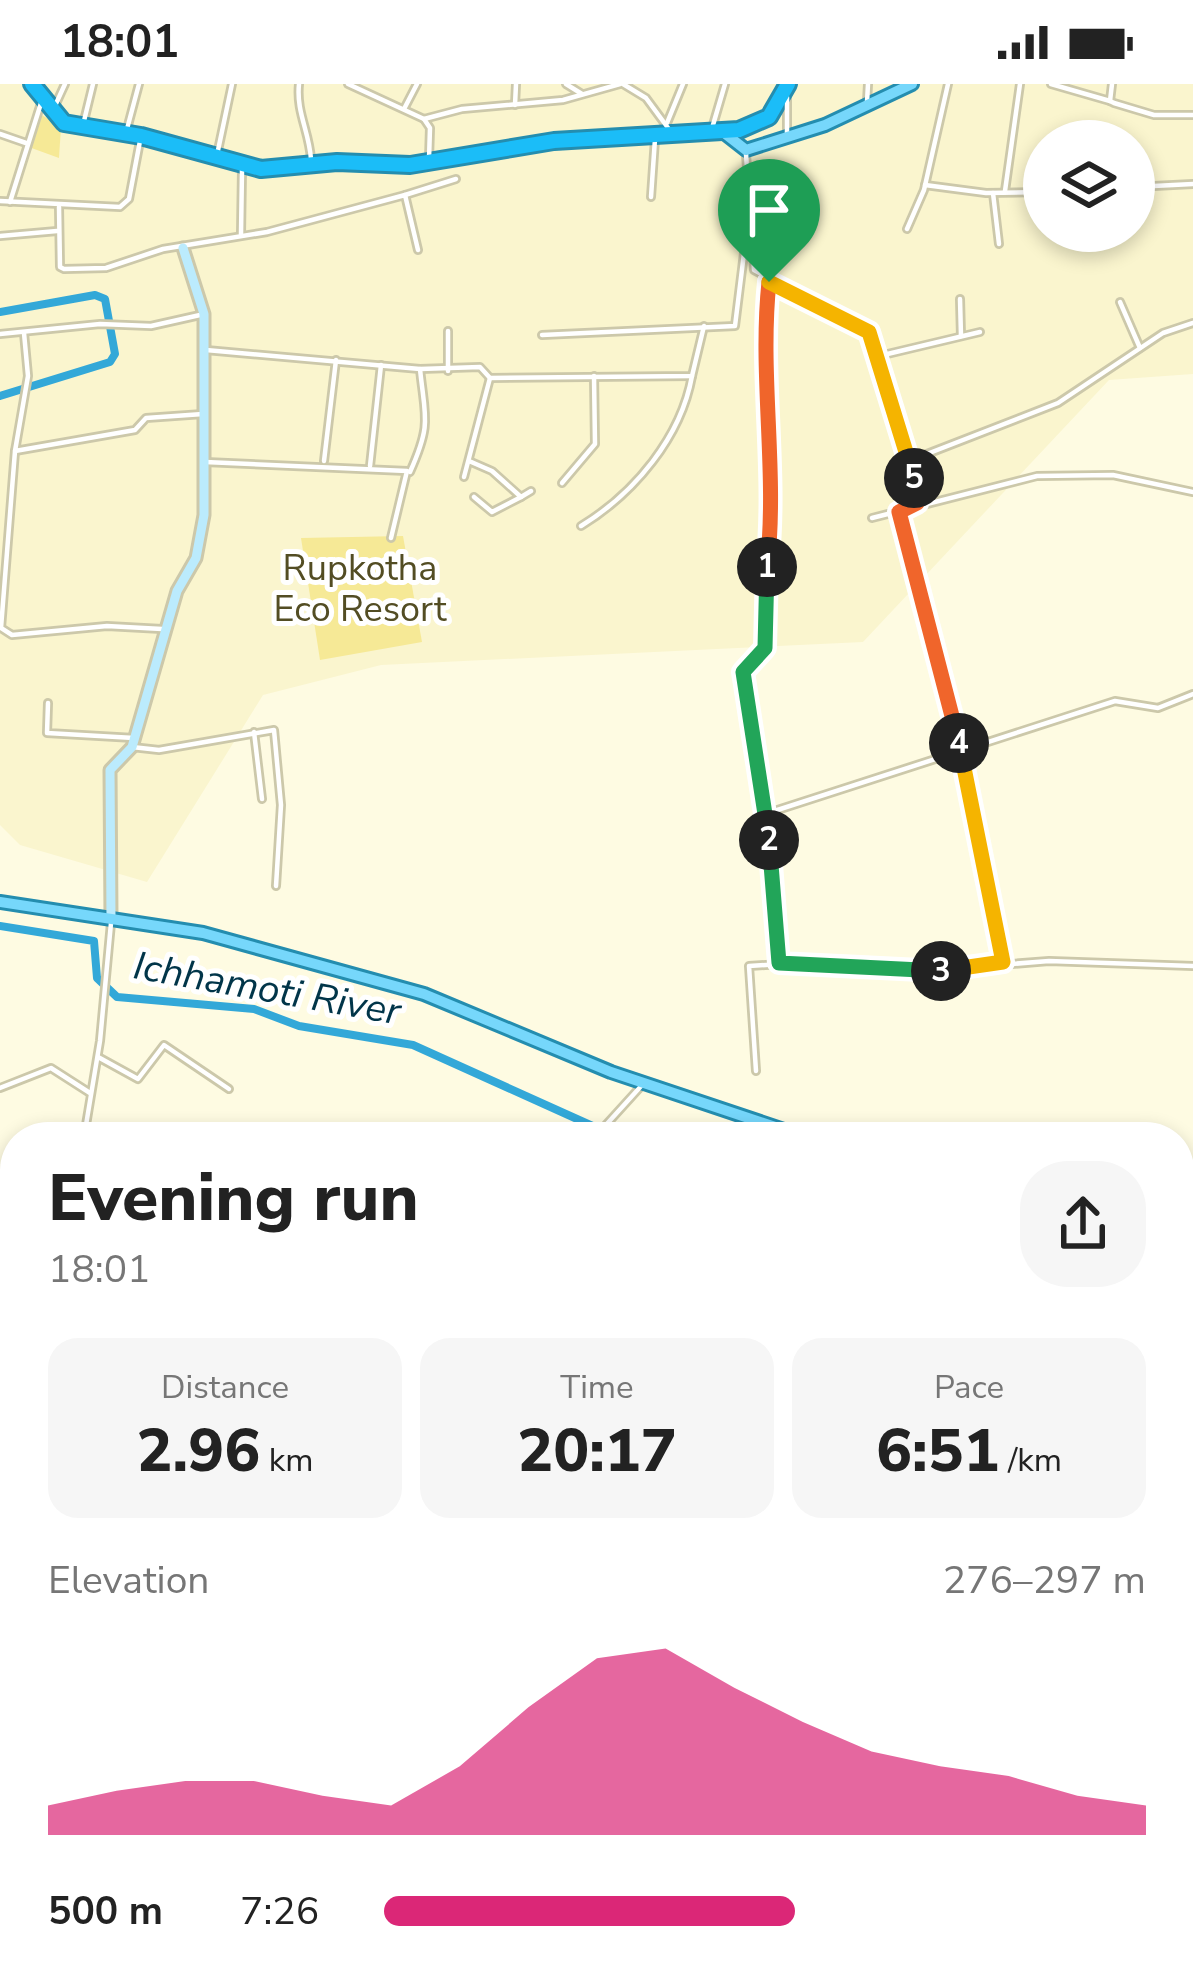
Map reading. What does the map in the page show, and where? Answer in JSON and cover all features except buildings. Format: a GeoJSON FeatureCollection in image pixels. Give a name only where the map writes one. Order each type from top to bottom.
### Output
{"type":"FeatureCollection","features":[{"type":"Feature","properties":{"kind":"highway"},"geometry":{"type":"LineString","coordinates":[[32,84],[47,106],[82,129],[133,135],[261,169],[429,163],[554,141],[664,130],[718,131],[769,117],[788,84]]}},
{"type":"Feature","properties":{"kind":"main road"},"geometry":{"type":"LineString","coordinates":[[718,131],[746,150],[787,139],[912,84]]}},
{"type":"Feature","properties":{"kind":"main road"},"geometry":{"type":"LineString","coordinates":[[0,902],[203,933],[441,999],[643,1084],[759,1122]]}},
{"type":"Feature","properties":{"kind":"street"},"geometry":{"type":"LineString","coordinates":[[10,202],[26,143],[65,84]]}},
{"type":"Feature","properties":{"kind":"street"},"geometry":{"type":"LineString","coordinates":[[82,129],[93,84]]}},
{"type":"Feature","properties":{"kind":"street"},"geometry":{"type":"LineString","coordinates":[[0,201],[58,208],[124,204],[137,171],[133,135],[139,84]]}},
{"type":"Feature","properties":{"kind":"street"},"geometry":{"type":"LineString","coordinates":[[217,157],[232,84]]}},
{"type":"Feature","properties":{"kind":"street"},"geometry":{"type":"LineString","coordinates":[[298,84],[296,105],[309,130],[311,165]]}},
{"type":"Feature","properties":{"kind":"street"},"geometry":{"type":"LineString","coordinates":[[348,84],[424,119],[430,128],[429,163]]}},
{"type":"Feature","properties":{"kind":"street"},"geometry":{"type":"LineString","coordinates":[[404,109],[417,84]]}},
{"type":"Feature","properties":{"kind":"street"},"geometry":{"type":"LineString","coordinates":[[515,106],[516,84]]}},
{"type":"Feature","properties":{"kind":"street"},"geometry":{"type":"LineString","coordinates":[[566,84],[583,95]]}},
{"type":"Feature","properties":{"kind":"street"},"geometry":{"type":"LineString","coordinates":[[424,119],[583,95],[621,84],[646,98],[664,130]]}},
{"type":"Feature","properties":{"kind":"street"},"geometry":{"type":"LineString","coordinates":[[651,197],[664,130],[682,84]]}},
{"type":"Feature","properties":{"kind":"street"},"geometry":{"type":"LineString","coordinates":[[718,131],[725,84]]}},
{"type":"Feature","properties":{"kind":"street"},"geometry":{"type":"LineString","coordinates":[[787,139],[788,84]]}},
{"type":"Feature","properties":{"kind":"street"},"geometry":{"type":"LineString","coordinates":[[867,105],[868,84]]}},
{"type":"Feature","properties":{"kind":"street"},"geometry":{"type":"LineString","coordinates":[[907,230],[926,185],[948,84]]}},
{"type":"Feature","properties":{"kind":"street"},"geometry":{"type":"LineString","coordinates":[[1005,193],[1020,84]]}},
{"type":"Feature","properties":{"kind":"street"},"geometry":{"type":"LineString","coordinates":[[1051,84],[1154,115],[1193,115]]}},
{"type":"Feature","properties":{"kind":"street"},"geometry":{"type":"LineString","coordinates":[[1110,101],[1112,84]]}},
{"type":"Feature","properties":{"kind":"street"},"geometry":{"type":"LineString","coordinates":[[0,134],[26,143]]}},
{"type":"Feature","properties":{"kind":"street"},"geometry":{"type":"LineString","coordinates":[[746,150],[754,270],[769,282],[861,325],[879,356],[912,460],[917,503]]}},
{"type":"Feature","properties":{"kind":"street"},"geometry":{"type":"LineString","coordinates":[[241,235],[242,165]]}},
{"type":"Feature","properties":{"kind":"street"},"geometry":{"type":"LineString","coordinates":[[58,208],[62,268],[106,268],[456,179]]}},
{"type":"Feature","properties":{"kind":"street"},"geometry":{"type":"LineString","coordinates":[[1155,186],[1193,184]]}},
{"type":"Feature","properties":{"kind":"street"},"geometry":{"type":"LineString","coordinates":[[926,185],[993,194],[1023,193]]}},
{"type":"Feature","properties":{"kind":"street"},"geometry":{"type":"LineString","coordinates":[[993,194],[999,244]]}},
{"type":"Feature","properties":{"kind":"street"},"geometry":{"type":"LineString","coordinates":[[405,195],[418,250]]}},
{"type":"Feature","properties":{"kind":"street"},"geometry":{"type":"LineString","coordinates":[[542,335],[735,326],[740,319],[750,224]]}},
{"type":"Feature","properties":{"kind":"street"},"geometry":{"type":"LineString","coordinates":[[0,236],[58,231]]}},
{"type":"Feature","properties":{"kind":"street"},"geometry":{"type":"LineString","coordinates":[[86,1122],[109,962],[110,770],[133,742],[177,590],[196,558],[205,462],[204,314],[183,248]]}},
{"type":"Feature","properties":{"kind":"street"},"geometry":{"type":"LineString","coordinates":[[769,282],[765,340],[772,517],[765,648],[743,672],[765,814],[779,963]]}},
{"type":"Feature","properties":{"kind":"street"},"geometry":{"type":"LineString","coordinates":[[960,299],[962,336]]}},
{"type":"Feature","properties":{"kind":"street"},"geometry":{"type":"LineString","coordinates":[[1120,302],[1140,348]]}},
{"type":"Feature","properties":{"kind":"street"},"geometry":{"type":"LineString","coordinates":[[0,334],[100,324],[151,326],[204,314]]}},
{"type":"Feature","properties":{"kind":"street"},"geometry":{"type":"LineString","coordinates":[[912,460],[1058,404],[1140,348],[1193,323]]}},
{"type":"Feature","properties":{"kind":"street"},"geometry":{"type":"LineString","coordinates":[[581,526],[611,507],[654,458],[687,408],[704,326]]}},
{"type":"Feature","properties":{"kind":"street"},"geometry":{"type":"LineString","coordinates":[[448,331],[448,370]]}},
{"type":"Feature","properties":{"kind":"street"},"geometry":{"type":"LineString","coordinates":[[879,356],[980,332]]}},
{"type":"Feature","properties":{"kind":"street"},"geometry":{"type":"LineString","coordinates":[[24,334],[28,376],[15,451],[1,624],[9,635],[134,625],[165,630]]}},
{"type":"Feature","properties":{"kind":"street"},"geometry":{"type":"LineString","coordinates":[[204,350],[420,369],[485,368],[490,378],[464,477]]}},
{"type":"Feature","properties":{"kind":"street"},"geometry":{"type":"LineString","coordinates":[[323,464],[336,360]]}},
{"type":"Feature","properties":{"kind":"street"},"geometry":{"type":"LineString","coordinates":[[370,466],[381,365]]}},
{"type":"Feature","properties":{"kind":"street"},"geometry":{"type":"LineString","coordinates":[[391,538],[410,472],[426,438],[428,405],[420,369]]}},
{"type":"Feature","properties":{"kind":"street"},"geometry":{"type":"LineString","coordinates":[[562,483],[596,444],[594,376]]}},
{"type":"Feature","properties":{"kind":"street"},"geometry":{"type":"LineString","coordinates":[[490,378],[692,376]]}},
{"type":"Feature","properties":{"kind":"street"},"geometry":{"type":"LineString","coordinates":[[15,451],[135,430],[146,418],[203,414]]}},
{"type":"Feature","properties":{"kind":"street"},"geometry":{"type":"LineString","coordinates":[[469,461],[492,471],[520,497]]}},
{"type":"Feature","properties":{"kind":"street"},"geometry":{"type":"LineString","coordinates":[[205,462],[370,466],[410,472]]}},
{"type":"Feature","properties":{"kind":"street"},"geometry":{"type":"LineString","coordinates":[[872,518],[917,503],[1057,475],[1113,475],[1193,492]]}},
{"type":"Feature","properties":{"kind":"street"},"geometry":{"type":"LineString","coordinates":[[473,497],[492,512],[530,490]]}},
{"type":"Feature","properties":{"kind":"street"},"geometry":{"type":"LineString","coordinates":[[899,512],[960,749],[1003,962]]}},
{"type":"Feature","properties":{"kind":"street"},"geometry":{"type":"LineString","coordinates":[[765,814],[799,807],[960,749],[1115,701],[1158,708],[1193,694]]}},
{"type":"Feature","properties":{"kind":"street"},"geometry":{"type":"LineString","coordinates":[[48,703],[47,733],[164,750],[274,732],[281,805],[276,886]]}},
{"type":"Feature","properties":{"kind":"street"},"geometry":{"type":"LineString","coordinates":[[254,732],[262,799]]}},
{"type":"Feature","properties":{"kind":"street"},"geometry":{"type":"LineString","coordinates":[[756,1071],[746,968],[827,961],[923,971],[974,970],[1003,962],[1193,966]]}},
{"type":"Feature","properties":{"kind":"street"},"geometry":{"type":"LineString","coordinates":[[98,1057],[138,1078],[164,1045],[229,1089]]}},
{"type":"Feature","properties":{"kind":"street"},"geometry":{"type":"LineString","coordinates":[[0,1088],[51,1068],[91,1094]]}},
{"type":"Feature","properties":{"kind":"street"},"geometry":{"type":"LineString","coordinates":[[609,1122],[643,1084]]}},
{"type":"Feature","properties":{"kind":"shaded area"},"geometry":{"type":"Polygon","coordinates":[[[0,84],[1193,84],[1193,374],[1109,380],[863,642],[381,665],[263,695],[147,882],[20,845],[0,825],[0,84]]]}},
{"type":"Feature","properties":{"kind":"green space"},"geometry":{"type":"Polygon","coordinates":[[[40,114],[61,127],[59,158],[26,146],[40,114]]]}},
{"type":"Feature","properties":{"kind":"green space","name":"Rupkotha Eco Resort"},"geometry":{"type":"Polygon","coordinates":[[[403,536],[422,642],[320,660],[301,538],[403,536]]]}},
{"type":"Feature","properties":{"kind":"waterway","name":"Ichhamoti River"},"geometry":{"type":"LineString","coordinates":[[0,312],[95,295],[105,299],[115,354],[110,362],[0,396]]}},
{"type":"Feature","properties":{"kind":"waterway","name":"Ichhamoti River"},"geometry":{"type":"LineString","coordinates":[[0,926],[94,941],[97,978],[117,997],[254,1009],[299,1026],[413,1045],[584,1122]]}},
{"type":"Feature","properties":{"kind":"route"},"geometry":{"type":"LineString","coordinates":[[769,282],[861,325],[879,356],[912,460],[917,503],[902,508],[899,515],[960,749],[1003,962],[974,970],[923,971],[827,961],[779,963],[771,855],[743,672],[765,648],[772,517],[765,340],[769,282]]}}]}
